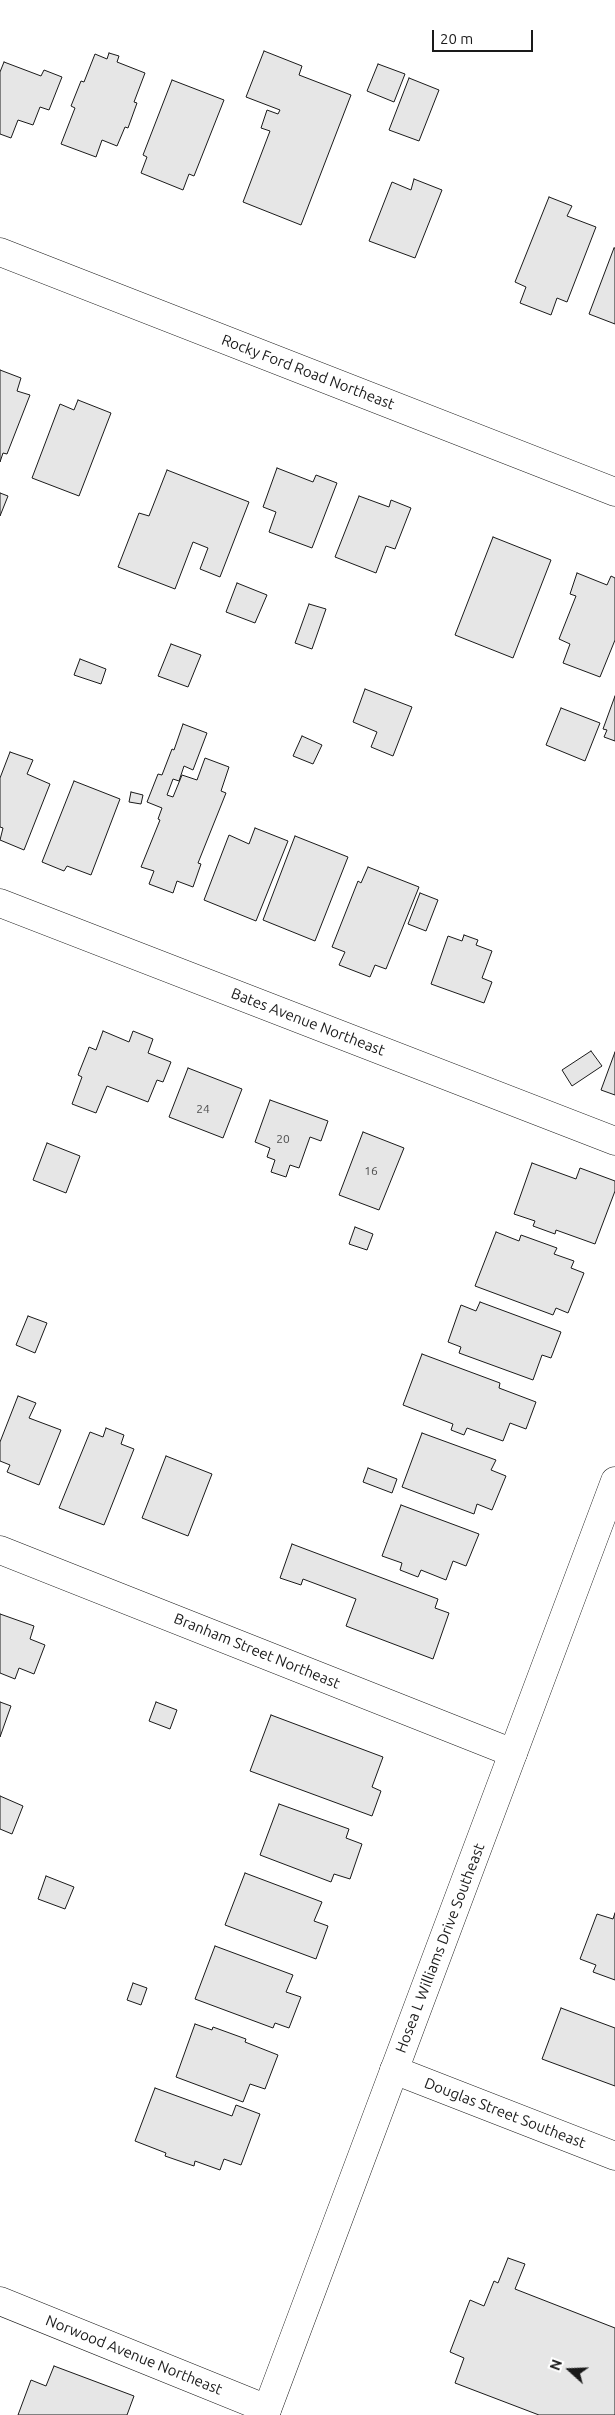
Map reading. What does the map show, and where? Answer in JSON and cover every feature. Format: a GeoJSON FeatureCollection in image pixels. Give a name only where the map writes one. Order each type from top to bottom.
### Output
{"type":"FeatureCollection","features":[{"type":"Feature","properties":{"kind":"street","name":"Rocky Ford Road Northeast"},"geometry":{"type":"LineString","coordinates":[[0,252],[615,492]]}},
{"type":"Feature","properties":{"kind":"street","name":"Bates Avenue Northeast"},"geometry":{"type":"LineString","coordinates":[[0,902],[615,1141]]}},
{"type":"Feature","properties":{"kind":"street","name":"Hosea L Williams Drive Southeast"},"geometry":{"type":"LineString","coordinates":[[266,2412],[615,1481]]}},
{"type":"Feature","properties":{"kind":"street","name":"Branham Street Northeast"},"geometry":{"type":"LineString","coordinates":[[0,1550],[513,1753]]}},
{"type":"Feature","properties":{"kind":"street","name":"Douglas Street Southeast"},"geometry":{"type":"LineString","coordinates":[[394,2070],[615,2156]]}},
{"type":"Feature","properties":{"kind":"street","name":"Norwood Avenue Northeast"},"geometry":{"type":"LineString","coordinates":[[0,2301],[266,2412]]}},
{"type":"Feature","properties":{"kind":"building"},"geometry":{"type":"Polygon","coordinates":[[[264,51],[302,66],[299,75],[351,95],[301,225],[243,202],[270,131],[261,128],[267,110],[278,114],[280,110],[246,97],[264,51]]]}},
{"type":"Feature","properties":{"kind":"building"},"geometry":{"type":"Polygon","coordinates":[[[109,53],[119,56],[117,62],[145,73],[134,102],[137,103],[128,128],[125,127],[117,146],[102,140],[96,157],[61,144],[75,108],[71,106],[81,81],[84,82],[95,54],[107,59],[109,53]]]}},
{"type":"Feature","properties":{"kind":"building"},"geometry":{"type":"Polygon","coordinates":[[[4,62],[41,76],[44,70],[62,77],[49,110],[40,107],[33,125],[18,120],[11,138],[0,134],[0,72],[4,62]]]}},
{"type":"Feature","properties":{"kind":"building"},"geometry":{"type":"Polygon","coordinates":[[[378,64],[405,74],[394,102],[367,91],[378,64]]]}},
{"type":"Feature","properties":{"kind":"building"},"geometry":{"type":"Polygon","coordinates":[[[409,78],[439,90],[419,141],[389,130],[409,78]]]}},
{"type":"Feature","properties":{"kind":"building"},"geometry":{"type":"Polygon","coordinates":[[[172,80],[224,100],[194,176],[189,174],[183,190],[141,173],[147,157],[143,155],[172,80]]]}},
{"type":"Feature","properties":{"kind":"building"},"geometry":{"type":"Polygon","coordinates":[[[414,179],[442,190],[415,258],[369,241],[392,182],[411,190],[414,179]]]}},
{"type":"Feature","properties":{"kind":"building"},"geometry":{"type":"Polygon","coordinates":[[[549,197],[572,206],[567,216],[596,227],[567,302],[557,298],[551,315],[520,303],[526,287],[515,282],[549,197]]]}},
{"type":"Feature","properties":{"kind":"building"},"geometry":{"type":"Polygon","coordinates":[[[615,248],[615,324],[589,314],[615,248]]]}},
{"type":"Feature","properties":{"kind":"building"},"geometry":{"type":"Polygon","coordinates":[[[0,370],[21,378],[17,391],[30,395],[7,454],[3,453],[0,462],[0,370]]]}},
{"type":"Feature","properties":{"kind":"building"},"geometry":{"type":"Polygon","coordinates":[[[78,400],[111,413],[79,496],[32,478],[60,404],[74,410],[78,400]]]}},
{"type":"Feature","properties":{"kind":"building"},"geometry":{"type":"Polygon","coordinates":[[[277,468],[313,482],[316,475],[337,483],[312,548],[269,532],[276,512],[263,507],[277,468]]]}},
{"type":"Feature","properties":{"kind":"building"},"geometry":{"type":"Polygon","coordinates":[[[167,470],[249,502],[220,577],[200,569],[208,548],[193,542],[175,589],[118,567],[139,513],[149,516],[167,470]]]}},
{"type":"Feature","properties":{"kind":"building"},"geometry":{"type":"Polygon","coordinates":[[[0,493],[8,496],[0,516],[0,493]]]}},
{"type":"Feature","properties":{"kind":"building"},"geometry":{"type":"Polygon","coordinates":[[[359,496],[389,507],[391,500],[411,508],[395,549],[386,546],[376,573],[335,557],[359,496]]]}},
{"type":"Feature","properties":{"kind":"building"},"geometry":{"type":"Polygon","coordinates":[[[493,537],[551,560],[513,658],[455,635],[493,537]]]}},
{"type":"Feature","properties":{"kind":"building"},"geometry":{"type":"Polygon","coordinates":[[[577,573],[607,585],[611,576],[615,578],[615,640],[600,677],[563,663],[570,644],[559,639],[576,596],[570,594],[577,573]]]}},
{"type":"Feature","properties":{"kind":"building"},"geometry":{"type":"Polygon","coordinates":[[[237,583],[267,595],[255,623],[226,612],[237,583]]]}},
{"type":"Feature","properties":{"kind":"building"},"geometry":{"type":"Polygon","coordinates":[[[309,604],[326,609],[312,649],[295,643],[309,604]]]}},
{"type":"Feature","properties":{"kind":"building"},"geometry":{"type":"Polygon","coordinates":[[[171,644],[201,655],[188,687],[158,676],[171,644]]]}},
{"type":"Feature","properties":{"kind":"building"},"geometry":{"type":"Polygon","coordinates":[[[80,659],[106,669],[101,684],[74,675],[80,659]]]}},
{"type":"Feature","properties":{"kind":"building"},"geometry":{"type":"Polygon","coordinates":[[[365,689],[412,707],[393,756],[371,747],[377,732],[353,722],[365,689]]]}},
{"type":"Feature","properties":{"kind":"building"},"geometry":{"type":"Polygon","coordinates":[[[615,696],[615,741],[604,737],[607,730],[603,729],[615,696]]]}},
{"type":"Feature","properties":{"kind":"building"},"geometry":{"type":"Polygon","coordinates":[[[561,708],[600,723],[585,761],[546,745],[561,708]]]}},
{"type":"Feature","properties":{"kind":"building"},"geometry":{"type":"Polygon","coordinates":[[[183,724],[207,733],[193,770],[184,766],[179,781],[173,779],[167,795],[173,797],[182,775],[197,780],[205,758],[229,767],[221,791],[226,793],[198,863],[201,864],[193,887],[177,881],[173,893],[149,884],[154,871],[141,867],[160,820],[158,819],[162,808],[147,802],[158,774],[162,775],[172,749],[174,750],[183,724]]]}},
{"type":"Feature","properties":{"kind":"building"},"geometry":{"type":"Polygon","coordinates":[[[302,736],[322,745],[313,764],[293,756],[302,736]]]}},
{"type":"Feature","properties":{"kind":"building"},"geometry":{"type":"Polygon","coordinates":[[[10,752],[33,760],[27,774],[50,784],[24,850],[0,840],[3,828],[0,827],[0,778],[10,752]]]}},
{"type":"Feature","properties":{"kind":"building"},"geometry":{"type":"Polygon","coordinates":[[[74,781],[120,799],[91,875],[67,866],[64,871],[42,862],[74,781]]]}},
{"type":"Feature","properties":{"kind":"building"},"geometry":{"type":"Polygon","coordinates":[[[131,792],[143,795],[141,804],[129,802],[131,792]]]}},
{"type":"Feature","properties":{"kind":"building"},"geometry":{"type":"Polygon","coordinates":[[[255,828],[288,841],[256,921],[204,900],[229,835],[249,844],[255,828]]]}},
{"type":"Feature","properties":{"kind":"building"},"geometry":{"type":"Polygon","coordinates":[[[295,836],[348,857],[315,941],[263,920],[295,836]]]}},
{"type":"Feature","properties":{"kind":"building"},"geometry":{"type":"Polygon","coordinates":[[[368,867],[419,887],[386,969],[375,965],[370,977],[339,965],[345,952],[332,947],[358,881],[361,883],[368,867]]]}},
{"type":"Feature","properties":{"kind":"building"},"geometry":{"type":"Polygon","coordinates":[[[420,893],[438,900],[426,931],[408,924],[420,893]]]}},
{"type":"Feature","properties":{"kind":"building"},"geometry":{"type":"Polygon","coordinates":[[[464,935],[478,940],[476,945],[492,951],[482,978],[492,982],[484,1003],[431,984],[448,936],[462,941],[464,935]]]}},
{"type":"Feature","properties":{"kind":"building"},"geometry":{"type":"Polygon","coordinates":[[[103,1031],[129,1042],[133,1031],[153,1039],[148,1053],[171,1062],[163,1082],[157,1080],[148,1102],[107,1086],[96,1113],[72,1104],[82,1077],[78,1075],[89,1047],[96,1050],[103,1031]]]}},
{"type":"Feature","properties":{"kind":"building"},"geometry":{"type":"Polygon","coordinates":[[[591,1051],[602,1066],[572,1086],[562,1070],[591,1051]]]}},
{"type":"Feature","properties":{"kind":"building"},"geometry":{"type":"Polygon","coordinates":[[[615,1052],[615,1095],[601,1090],[615,1052]]]}},
{"type":"Feature","properties":{"kind":"building"},"geometry":{"type":"Polygon","coordinates":[[[188,1068],[242,1089],[223,1138],[169,1117],[188,1068]]]}},
{"type":"Feature","properties":{"kind":"building"},"geometry":{"type":"Polygon","coordinates":[[[270,1100],[328,1121],[321,1141],[310,1137],[299,1168],[290,1165],[286,1177],[271,1172],[275,1160],[267,1157],[270,1148],[255,1142],[270,1100]]]}},
{"type":"Feature","properties":{"kind":"building"},"geometry":{"type":"Polygon","coordinates":[[[363,1132],[404,1148],[379,1210],[339,1195],[363,1132]]]}},
{"type":"Feature","properties":{"kind":"building"},"geometry":{"type":"Polygon","coordinates":[[[47,1143],[80,1156],[66,1193],[33,1180],[47,1143]]]}},
{"type":"Feature","properties":{"kind":"building"},"geometry":{"type":"Polygon","coordinates":[[[532,1163],[576,1179],[580,1168],[615,1181],[615,1191],[595,1244],[556,1230],[555,1234],[533,1226],[535,1221],[514,1214],[532,1163]]]}},
{"type":"Feature","properties":{"kind":"building"},"geometry":{"type":"Polygon","coordinates":[[[355,1227],[373,1234],[367,1250],[349,1244],[355,1227]]]}},
{"type":"Feature","properties":{"kind":"building"},"geometry":{"type":"Polygon","coordinates":[[[496,1232],[519,1241],[521,1235],[557,1248],[554,1254],[574,1261],[571,1268],[584,1273],[568,1313],[556,1308],[553,1315],[475,1286],[496,1232]]]}},
{"type":"Feature","properties":{"kind":"building"},"geometry":{"type":"Polygon","coordinates":[[[480,1302],[561,1332],[551,1358],[542,1355],[533,1380],[459,1353],[461,1347],[448,1342],[461,1305],[476,1311],[480,1302]]]}},
{"type":"Feature","properties":{"kind":"building"},"geometry":{"type":"Polygon","coordinates":[[[28,1316],[47,1323],[35,1353],[16,1345],[28,1316]]]}},
{"type":"Feature","properties":{"kind":"building"},"geometry":{"type":"Polygon","coordinates":[[[422,1354],[500,1383],[499,1388],[536,1402],[526,1429],[510,1423],[503,1441],[467,1428],[464,1435],[451,1430],[453,1424],[403,1405],[422,1354]]]}},
{"type":"Feature","properties":{"kind":"building"},"geometry":{"type":"Polygon","coordinates":[[[18,1396],[36,1403],[29,1418],[61,1430],[39,1485],[7,1472],[10,1465],[0,1461],[0,1442],[18,1396]]]}},
{"type":"Feature","properties":{"kind":"building"},"geometry":{"type":"Polygon","coordinates":[[[106,1428],[124,1435],[121,1444],[134,1449],[104,1525],[59,1508],[90,1432],[103,1437],[106,1428]]]}},
{"type":"Feature","properties":{"kind":"building"},"geometry":{"type":"Polygon","coordinates":[[[422,1433],[496,1460],[491,1470],[506,1476],[492,1510],[477,1504],[474,1514],[402,1487],[422,1433]]]}},
{"type":"Feature","properties":{"kind":"building"},"geometry":{"type":"Polygon","coordinates":[[[166,1456],[212,1474],[188,1536],[142,1518],[166,1456]]]}},
{"type":"Feature","properties":{"kind":"building"},"geometry":{"type":"Polygon","coordinates":[[[368,1468],[397,1479],[392,1493],[363,1482],[368,1468]]]}},
{"type":"Feature","properties":{"kind":"building"},"geometry":{"type":"Polygon","coordinates":[[[401,1505],[479,1534],[466,1566],[453,1561],[446,1580],[421,1570],[418,1577],[400,1570],[402,1563],[382,1556],[401,1505]]]}},
{"type":"Feature","properties":{"kind":"building"},"geometry":{"type":"Polygon","coordinates":[[[292,1544],[438,1599],[435,1608],[449,1613],[433,1659],[346,1626],[356,1599],[303,1579],[301,1585],[280,1578],[292,1544]]]}},
{"type":"Feature","properties":{"kind":"building"},"geometry":{"type":"Polygon","coordinates":[[[0,1614],[34,1626],[30,1639],[45,1645],[34,1674],[19,1668],[15,1679],[0,1673],[0,1614]]]}},
{"type":"Feature","properties":{"kind":"building"},"geometry":{"type":"Polygon","coordinates":[[[0,1702],[11,1706],[0,1737],[0,1702]]]}},
{"type":"Feature","properties":{"kind":"building"},"geometry":{"type":"Polygon","coordinates":[[[156,1702],[177,1710],[170,1729],[149,1721],[156,1702]]]}},
{"type":"Feature","properties":{"kind":"building"},"geometry":{"type":"Polygon","coordinates":[[[271,1715],[383,1757],[372,1787],[381,1791],[372,1816],[250,1771],[271,1715]]]}},
{"type":"Feature","properties":{"kind":"building"},"geometry":{"type":"Polygon","coordinates":[[[0,1796],[23,1806],[12,1834],[0,1829],[0,1796]]]}},
{"type":"Feature","properties":{"kind":"building"},"geometry":{"type":"Polygon","coordinates":[[[279,1804],[349,1829],[346,1838],[362,1844],[350,1879],[334,1874],[331,1882],[260,1855],[279,1804]]]}},
{"type":"Feature","properties":{"kind":"building"},"geometry":{"type":"Polygon","coordinates":[[[245,1873],[322,1902],[314,1921],[328,1926],[316,1959],[225,1925],[245,1873]]]}},
{"type":"Feature","properties":{"kind":"building"},"geometry":{"type":"Polygon","coordinates":[[[46,1876],[74,1887],[65,1909],[38,1899],[46,1876]]]}},
{"type":"Feature","properties":{"kind":"building"},"geometry":{"type":"Polygon","coordinates":[[[615,1913],[615,1980],[593,1972],[596,1965],[580,1959],[597,1914],[613,1919],[615,1913]]]}},
{"type":"Feature","properties":{"kind":"building"},"geometry":{"type":"Polygon","coordinates":[[[215,1946],[293,1975],[286,1992],[301,1997],[289,2028],[275,2023],[273,2028],[195,1999],[215,1946]]]}},
{"type":"Feature","properties":{"kind":"building"},"geometry":{"type":"Polygon","coordinates":[[[133,1983],[147,1988],[141,2005],[127,2000],[133,1983]]]}},
{"type":"Feature","properties":{"kind":"building"},"geometry":{"type":"Polygon","coordinates":[[[561,2008],[615,2028],[615,2086],[542,2059],[561,2008]]]}},
{"type":"Feature","properties":{"kind":"building"},"geometry":{"type":"Polygon","coordinates":[[[195,2024],[212,2030],[213,2027],[246,2039],[245,2042],[278,2055],[265,2089],[250,2084],[243,2102],[176,2077],[195,2024]]]}},
{"type":"Feature","properties":{"kind":"building"},"geometry":{"type":"Polygon","coordinates":[[[155,2088],[232,2116],[236,2105],[260,2114],[241,2165],[224,2159],[220,2170],[195,2161],[194,2166],[165,2156],[166,2153],[135,2141],[155,2088]]]}},
{"type":"Feature","properties":{"kind":"building"},"geometry":{"type":"Polygon","coordinates":[[[508,2258],[525,2264],[515,2289],[615,2328],[615,2415],[539,2415],[455,2383],[464,2358],[450,2352],[470,2300],[484,2306],[494,2281],[498,2283],[508,2258]]]}},
{"type":"Feature","properties":{"kind":"building"},"geometry":{"type":"Polygon","coordinates":[[[54,2366],[134,2396],[127,2415],[18,2415],[31,2380],[46,2386],[54,2366]]]}}]}
